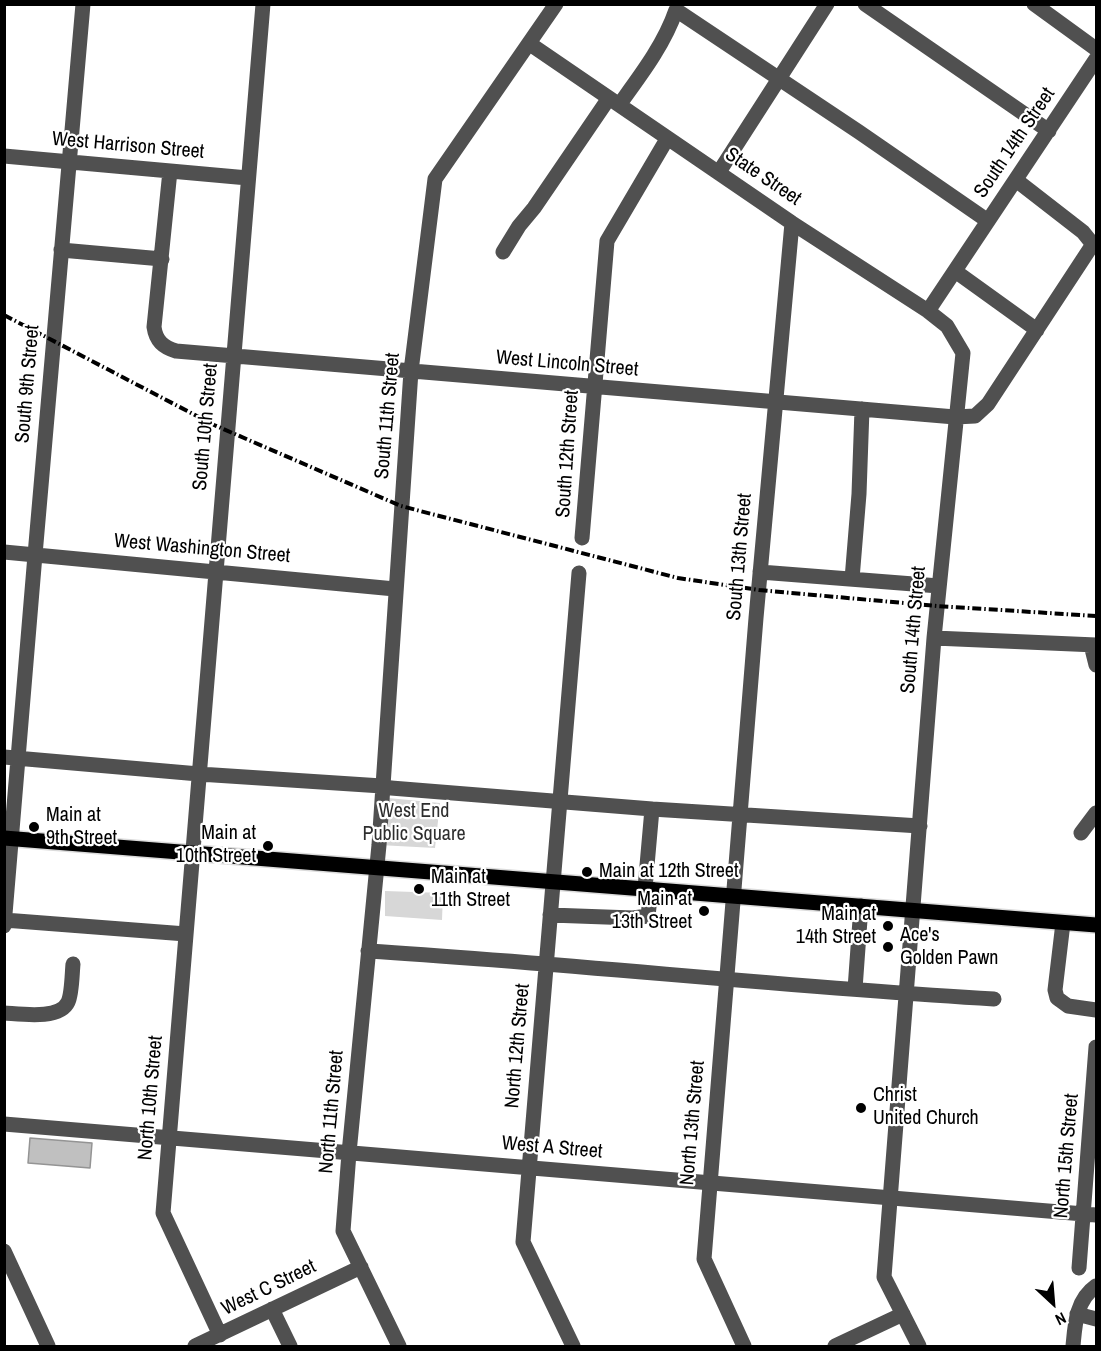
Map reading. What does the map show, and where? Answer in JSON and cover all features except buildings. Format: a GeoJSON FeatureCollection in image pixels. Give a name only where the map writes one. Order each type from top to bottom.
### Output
{"type":"FeatureCollection","features":[{"type":"Feature","properties":{"kind":"main road"},"geometry":{"type":"LineString","coordinates":[[8,838],[1096,925]]}},
{"type":"Feature","properties":{"kind":"street","name":"South 9th Street"},"geometry":{"type":"LineString","coordinates":[[4,927],[11,757],[34,555],[83,4]]}},
{"type":"Feature","properties":{"kind":"street","name":"South 10th Street"},"geometry":{"type":"LineString","coordinates":[[193,854],[263,4]]}},
{"type":"Feature","properties":{"kind":"street","name":"South 11th Street"},"geometry":{"type":"LineString","coordinates":[[376,869],[411,371],[435,179],[556,4]]}},
{"type":"Feature","properties":{"kind":"street"},"geometry":{"type":"LineString","coordinates":[[719,172],[827,4]]}},
{"type":"Feature","properties":{"kind":"street"},"geometry":{"type":"LineString","coordinates":[[865,4],[1049,131]]}},
{"type":"Feature","properties":{"kind":"street"},"geometry":{"type":"LineString","coordinates":[[1034,4],[1096,49]]}},
{"type":"Feature","properties":{"kind":"street"},"geometry":{"type":"LineString","coordinates":[[671,8],[859,132],[988,221]]}},
{"type":"Feature","properties":{"kind":"street"},"geometry":{"type":"LineString","coordinates":[[504,252],[519,226],[614,102],[644,71],[671,24],[671,8]]}},
{"type":"Feature","properties":{"kind":"street","name":"State Street"},"geometry":{"type":"LineString","coordinates":[[530,44],[792,223],[928,311],[947,326],[963,353]]}},
{"type":"Feature","properties":{"kind":"street","name":"South 14th Street"},"geometry":{"type":"LineString","coordinates":[[928,311],[1096,59]]}},
{"type":"Feature","properties":{"kind":"street","name":"South 12th Street"},"geometry":{"type":"LineString","coordinates":[[582,538],[607,241],[667,139]]}},
{"type":"Feature","properties":{"kind":"street","name":"West Harrison Street"},"geometry":{"type":"LineString","coordinates":[[4,156],[248,178]]}},
{"type":"Feature","properties":{"kind":"street"},"geometry":{"type":"LineString","coordinates":[[61,250],[162,259],[170,171]]}},
{"type":"Feature","properties":{"kind":"street"},"geometry":{"type":"LineString","coordinates":[[955,417],[975,416],[988,404],[1085,257],[1091,242],[1083,232],[1016,180]]}},
{"type":"Feature","properties":{"kind":"street","name":"South 13th Street"},"geometry":{"type":"LineString","coordinates":[[733,895],[792,223]]}},
{"type":"Feature","properties":{"kind":"street","name":"West Lincoln Street"},"geometry":{"type":"LineString","coordinates":[[162,259],[154,327],[155,336],[163,347],[176,351],[955,417]]}},
{"type":"Feature","properties":{"kind":"street"},"geometry":{"type":"LineString","coordinates":[[955,271],[1037,330]]}},
{"type":"Feature","properties":{"kind":"street","name":"South 14th Street"},"geometry":{"type":"LineString","coordinates":[[919,1347],[884,1277],[934,638],[963,353]]}},
{"type":"Feature","properties":{"kind":"street"},"geometry":{"type":"LineString","coordinates":[[852,579],[859,494],[862,409]]}},
{"type":"Feature","properties":{"kind":"street","name":"West Washington Street"},"geometry":{"type":"LineString","coordinates":[[4,552],[395,589]]}},
{"type":"Feature","properties":{"kind":"street"},"geometry":{"type":"LineString","coordinates":[[760,572],[939,586]]}},
{"type":"Feature","properties":{"kind":"street"},"geometry":{"type":"LineString","coordinates":[[553,881],[579,573]]}},
{"type":"Feature","properties":{"kind":"street"},"geometry":{"type":"LineString","coordinates":[[934,638],[1094,645],[1096,665]]}},
{"type":"Feature","properties":{"kind":"street"},"geometry":{"type":"LineString","coordinates":[[11,757],[652,809],[920,826]]}},
{"type":"Feature","properties":{"kind":"street"},"geometry":{"type":"LineString","coordinates":[[550,915],[633,918],[648,915],[652,809]]}},
{"type":"Feature","properties":{"kind":"street"},"geometry":{"type":"LineString","coordinates":[[1081,833],[1096,813]]}},
{"type":"Feature","properties":{"kind":"street","name":"North 10th Street"},"geometry":{"type":"LineString","coordinates":[[193,854],[163,1212],[220,1335]]}},
{"type":"Feature","properties":{"kind":"street","name":"North 11th Street"},"geometry":{"type":"LineString","coordinates":[[376,869],[343,1231],[399,1347]]}},
{"type":"Feature","properties":{"kind":"street","name":"North 12th Street"},"geometry":{"type":"LineString","coordinates":[[553,881],[524,1242],[573,1347]]}},
{"type":"Feature","properties":{"kind":"street","name":"North 13th Street"},"geometry":{"type":"LineString","coordinates":[[733,895],[704,1259],[744,1347]]}},
{"type":"Feature","properties":{"kind":"street"},"geometry":{"type":"LineString","coordinates":[[855,989],[861,906]]}},
{"type":"Feature","properties":{"kind":"street"},"geometry":{"type":"LineString","coordinates":[[5,920],[186,934]]}},
{"type":"Feature","properties":{"kind":"street"},"geometry":{"type":"LineString","coordinates":[[1063,923],[1055,990],[1057,998],[1068,1006],[1096,1010]]}},
{"type":"Feature","properties":{"kind":"street"},"geometry":{"type":"LineString","coordinates":[[368,951],[994,999]]}},
{"type":"Feature","properties":{"kind":"street"},"geometry":{"type":"LineString","coordinates":[[4,1013],[50,1014],[60,1011],[68,1002],[74,964]]}},
{"type":"Feature","properties":{"kind":"street","name":"North 15th Street"},"geometry":{"type":"LineString","coordinates":[[1079,1268],[1090,1215],[1096,1047]]}},
{"type":"Feature","properties":{"kind":"street","name":"West A Street"},"geometry":{"type":"LineString","coordinates":[[4,1124],[1090,1215]]}},
{"type":"Feature","properties":{"kind":"street"},"geometry":{"type":"LineString","coordinates":[[4,1251],[43,1345]]}},
{"type":"Feature","properties":{"kind":"street","name":"West C Street"},"geometry":{"type":"LineString","coordinates":[[202,1345],[361,1267]]}},
{"type":"Feature","properties":{"kind":"street"},"geometry":{"type":"LineString","coordinates":[[1073,1347],[1077,1314],[1084,1298],[1095,1287]]}},
{"type":"Feature","properties":{"kind":"street"},"geometry":{"type":"LineString","coordinates":[[272,1309],[290,1347]]}},
{"type":"Feature","properties":{"kind":"street"},"geometry":{"type":"LineString","coordinates":[[835,1347],[903,1314]]}},
{"type":"Feature","properties":{"kind":"street"},"geometry":{"type":"LineString","coordinates":[[1077,1314],[1096,1319]]}},
{"type":"Feature","properties":{"kind":"green space","name":"West End Public Square"},"geometry":{"type":"Polygon","coordinates":[[[388,798],[440,803],[435,848],[379,845],[388,798]]]}},
{"type":"Feature","properties":{"kind":"green space","name":"West End Public Square"},"geometry":{"type":"Polygon","coordinates":[[[385,891],[443,893],[442,920],[385,916],[385,891]]]}},
{"type":"Feature","properties":{"kind":"railway"},"geometry":{"type":"LineString","coordinates":[[4,315],[214,425],[401,506],[678,578],[759,590],[937,606],[1096,616]]}},
{"type":"Feature","properties":{"kind":"place","name":"Main at 9th Street"},"geometry":{"type":"Point","coordinates":[34,827]}},
{"type":"Feature","properties":{"kind":"place","name":"Main at 10th Street"},"geometry":{"type":"Point","coordinates":[268,846]}},
{"type":"Feature","properties":{"kind":"place","name":"Main at 12th Street"},"geometry":{"type":"Point","coordinates":[587,872]}},
{"type":"Feature","properties":{"kind":"place","name":"Main at 11th Street"},"geometry":{"type":"Point","coordinates":[419,889]}},
{"type":"Feature","properties":{"kind":"place","name":"Main at 13th Street"},"geometry":{"type":"Point","coordinates":[704,911]}},
{"type":"Feature","properties":{"kind":"place","name":"Main at 14th Street"},"geometry":{"type":"Point","coordinates":[888,926]}},
{"type":"Feature","properties":{"kind":"place","name":"Ace's Golden Pawn"},"geometry":{"type":"Point","coordinates":[888,947]}},
{"type":"Feature","properties":{"kind":"place","name":"Christ United Church"},"geometry":{"type":"Point","coordinates":[861,1108]}}]}
